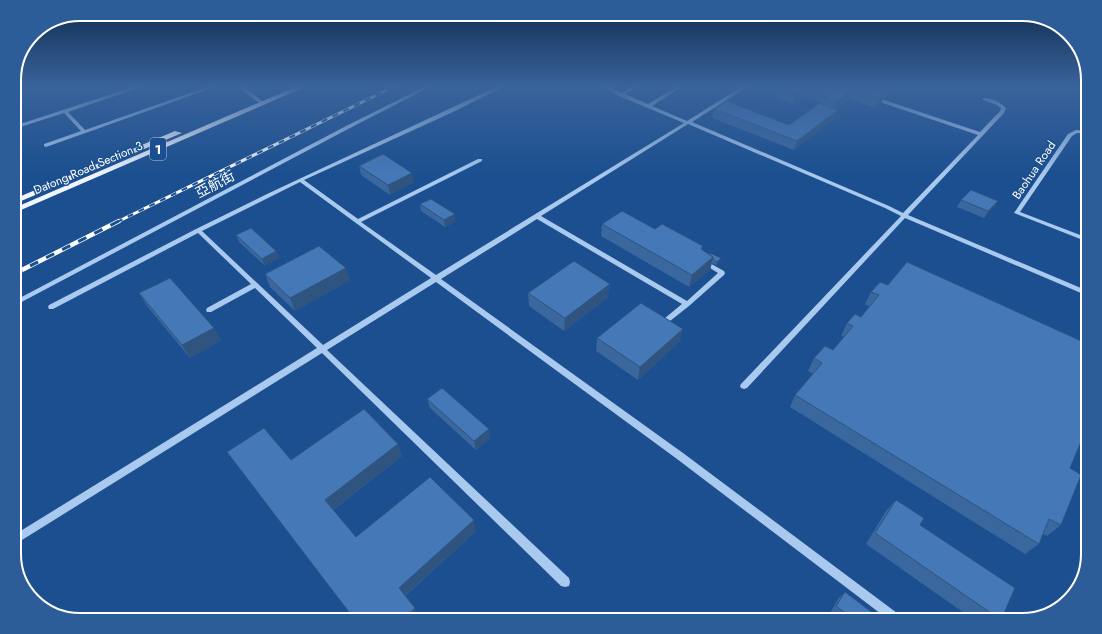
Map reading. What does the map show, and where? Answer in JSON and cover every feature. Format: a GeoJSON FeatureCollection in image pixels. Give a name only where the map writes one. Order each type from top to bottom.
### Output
{"type":"FeatureCollection","features":[{"type":"Feature","properties":{"kind":"main road","name":"Datong Road Section 3"},"geometry":{"type":"LineString","coordinates":[[21,199],[225,117]]}},
{"type":"Feature","properties":{"kind":"main road","name":"Datong Road Section 3"},"geometry":{"type":"LineString","coordinates":[[21,208],[228,117]]}},
{"type":"Feature","properties":{"kind":"street"},"geometry":{"type":"LineString","coordinates":[[21,121],[34,117]]}},
{"type":"Feature","properties":{"kind":"street"},"geometry":{"type":"LineString","coordinates":[[21,126],[48,117]]}},
{"type":"Feature","properties":{"kind":"street"},"geometry":{"type":"LineString","coordinates":[[69,117],[84,132]]}},
{"type":"Feature","properties":{"kind":"street"},"geometry":{"type":"LineString","coordinates":[[46,145],[129,117]]}},
{"type":"Feature","properties":{"kind":"street","name":"亞航街"},"geometry":{"type":"LineString","coordinates":[[21,300],[369,117]]}},
{"type":"Feature","properties":{"kind":"street"},"geometry":{"type":"LineString","coordinates":[[51,307],[198,230],[300,180],[441,117]]}},
{"type":"Feature","properties":{"kind":"street"},"geometry":{"type":"LineString","coordinates":[[674,117],[1081,291]]}},
{"type":"Feature","properties":{"kind":"street"},"geometry":{"type":"LineString","coordinates":[[21,536],[696,117]]}},
{"type":"Feature","properties":{"kind":"street"},"geometry":{"type":"LineString","coordinates":[[929,117],[981,134]]}},
{"type":"Feature","properties":{"kind":"street"},"geometry":{"type":"LineString","coordinates":[[744,386],[998,117]]}},
{"type":"Feature","properties":{"kind":"street","name":"Baohua Road"},"geometry":{"type":"LineString","coordinates":[[1081,132],[1074,132],[1070,135],[1017,213],[1081,237]]}},
{"type":"Feature","properties":{"kind":"street"},"geometry":{"type":"LineString","coordinates":[[358,221],[480,160]]}},
{"type":"Feature","properties":{"kind":"street"},"geometry":{"type":"LineString","coordinates":[[300,180],[680,456],[888,613]]}},
{"type":"Feature","properties":{"kind":"street"},"geometry":{"type":"LineString","coordinates":[[536,216],[687,304]]}},
{"type":"Feature","properties":{"kind":"street"},"geometry":{"type":"LineString","coordinates":[[198,230],[565,582]]}},
{"type":"Feature","properties":{"kind":"street"},"geometry":{"type":"LineString","coordinates":[[663,323],[722,273],[702,261]]}},
{"type":"Feature","properties":{"kind":"street"},"geometry":{"type":"LineString","coordinates":[[209,310],[255,285]]}},
{"type":"Feature","properties":{"kind":"building"},"geometry":{"type":"Polygon","coordinates":[[[734,117],[767,117],[789,125],[801,117],[829,117],[797,141],[734,117]]]}},
{"type":"Feature","properties":{"kind":"building"},"geometry":{"type":"Polygon","coordinates":[[[383,154],[412,173],[388,185],[359,166],[383,154]]]}},
{"type":"Feature","properties":{"kind":"building"},"geometry":{"type":"Polygon","coordinates":[[[971,190],[998,201],[988,211],[961,200],[971,190]]]}},
{"type":"Feature","properties":{"kind":"building"},"geometry":{"type":"Polygon","coordinates":[[[431,199],[455,214],[444,220],[420,204],[431,199]]]}},
{"type":"Feature","properties":{"kind":"building"},"geometry":{"type":"Polygon","coordinates":[[[622,211],[655,229],[662,224],[703,246],[701,249],[713,257],[692,275],[602,224],[622,211]]]}},
{"type":"Feature","properties":{"kind":"building"},"geometry":{"type":"Polygon","coordinates":[[[251,228],[276,251],[262,259],[236,235],[251,228]]]}},
{"type":"Feature","properties":{"kind":"building"},"geometry":{"type":"Polygon","coordinates":[[[319,246],[346,268],[290,298],[265,274],[319,246]]]}},
{"type":"Feature","properties":{"kind":"building"},"geometry":{"type":"Polygon","coordinates":[[[710,253],[721,258],[717,262],[709,254],[710,253]]]}},
{"type":"Feature","properties":{"kind":"building"},"geometry":{"type":"Polygon","coordinates":[[[574,261],[610,284],[565,318],[528,293],[574,261]]]}},
{"type":"Feature","properties":{"kind":"building"},"geometry":{"type":"Polygon","coordinates":[[[907,262],[1081,341],[1081,442],[1070,468],[1081,475],[1061,525],[1049,519],[1039,544],[795,395],[822,363],[814,358],[825,346],[833,350],[853,326],[847,323],[855,314],[861,317],[879,295],[871,292],[880,282],[888,285],[907,262]]]}},
{"type":"Feature","properties":{"kind":"building"},"geometry":{"type":"Polygon","coordinates":[[[170,278],[214,328],[182,345],[139,293],[170,278]]]}},
{"type":"Feature","properties":{"kind":"building"},"geometry":{"type":"Polygon","coordinates":[[[641,303],[683,329],[640,367],[597,338],[641,303]]]}},
{"type":"Feature","properties":{"kind":"building"},"geometry":{"type":"Polygon","coordinates":[[[442,388],[489,429],[474,441],[427,399],[442,388]]]}},
{"type":"Feature","properties":{"kind":"building"},"geometry":{"type":"Polygon","coordinates":[[[364,409],[398,444],[325,500],[356,537],[430,477],[474,520],[399,588],[415,608],[410,613],[350,613],[227,452],[264,428],[291,460],[364,409]]]}},
{"type":"Feature","properties":{"kind":"building"},"geometry":{"type":"Polygon","coordinates":[[[896,500],[924,518],[920,525],[1015,588],[1004,613],[991,613],[875,533],[896,500]]]}},
{"type":"Feature","properties":{"kind":"building"},"geometry":{"type":"Polygon","coordinates":[[[845,592],[873,613],[846,613],[836,606],[845,592]]]}},
{"type":"Feature","properties":{"kind":"railway"},"geometry":{"type":"LineString","coordinates":[[118,222],[333,117]]}},
{"type":"Feature","properties":{"kind":"railway"},"geometry":{"type":"LineString","coordinates":[[21,270],[118,222]]}}]}
